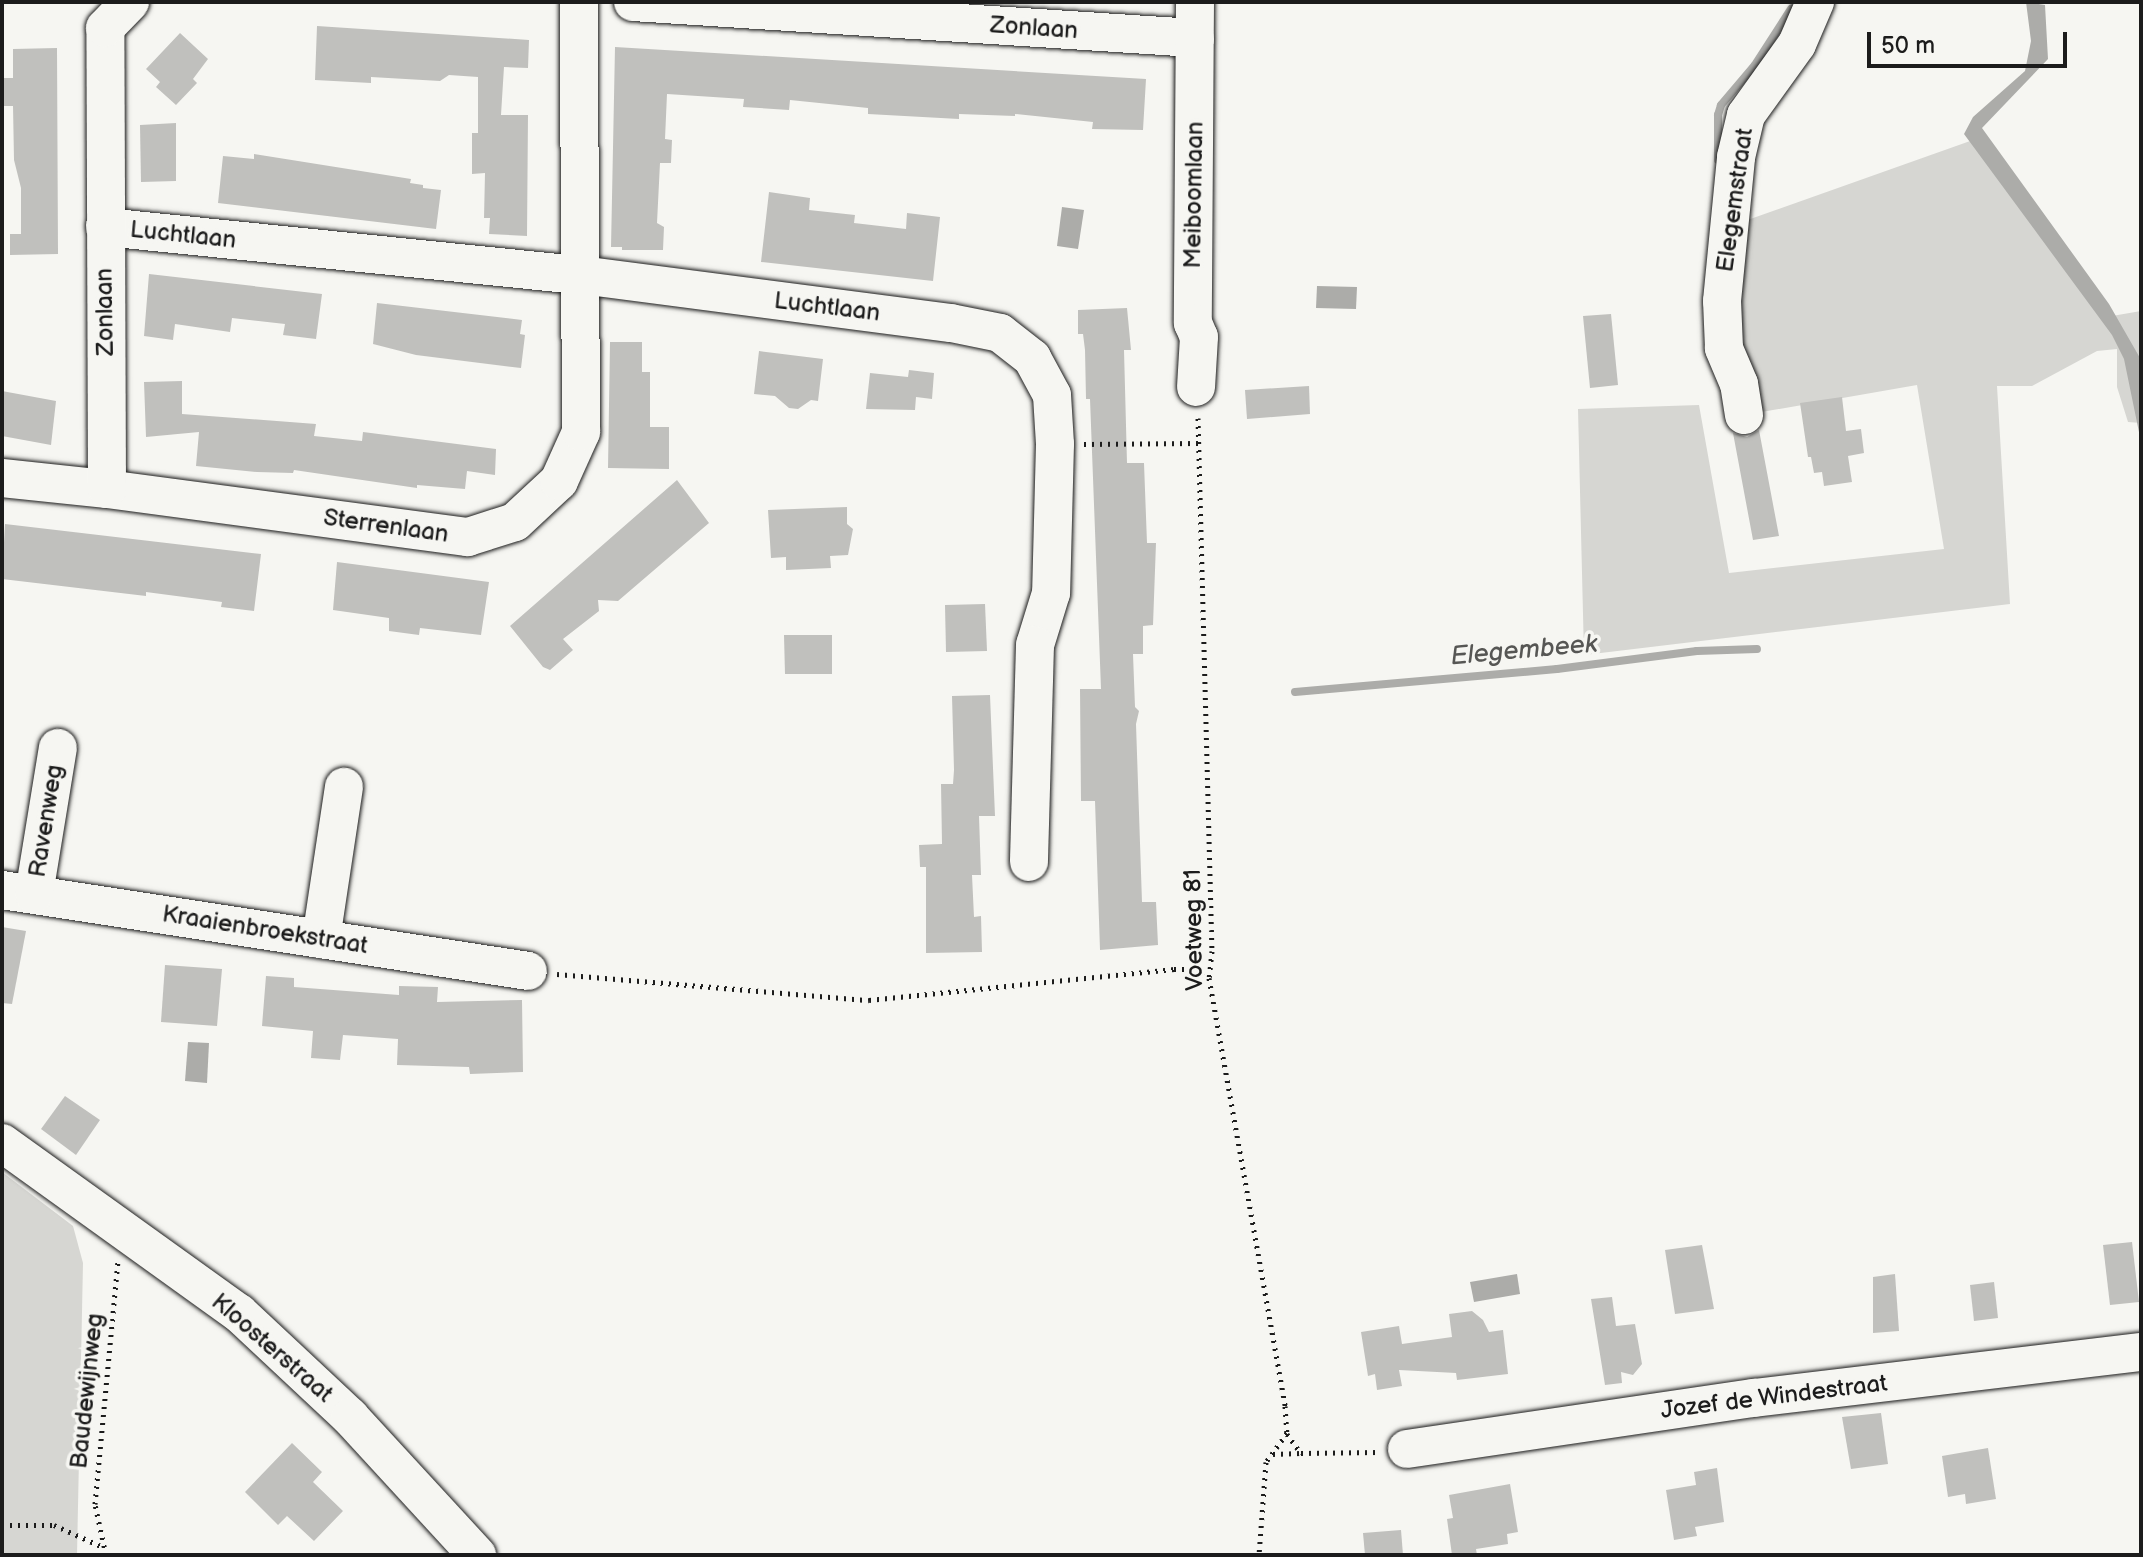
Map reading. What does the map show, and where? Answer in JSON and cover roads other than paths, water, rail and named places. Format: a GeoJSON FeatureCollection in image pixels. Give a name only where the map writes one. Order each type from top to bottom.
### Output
{"type":"FeatureCollection","features":[{"type":"Feature","properties":{"kind":"street","name":"Zonlaan"},"geometry":{"type":"LineString","coordinates":[[107,489],[105,28],[130,2]]}},
{"type":"Feature","properties":{"kind":"street","name":"Sterrenlaan"},"geometry":{"type":"LineString","coordinates":[[2,478],[468,537],[515,522],[559,481],[581,432],[579,2]]}},
{"type":"Feature","properties":{"kind":"street","name":"Zonlaan"},"geometry":{"type":"LineString","coordinates":[[633,2],[1195,20]]}},
{"type":"Feature","properties":{"kind":"street","name":"Elegemstraat"},"geometry":{"type":"LineString","coordinates":[[1744,415],[1739,384],[1724,348],[1722,301],[1736,157],[1746,115],[1797,44],[1815,2]]}},
{"type":"Feature","properties":{"kind":"street","name":"Meiboomlaan"},"geometry":{"type":"LineString","coordinates":[[1195,20],[1193,323],[1199,337],[1196,387]]}},
{"type":"Feature","properties":{"kind":"street","name":"Luchtlaan"},"geometry":{"type":"LineString","coordinates":[[105,227],[581,275],[951,323],[1000,333],[1032,358],[1052,395],[1055,444],[1051,593],[1035,645],[1029,862]]}},
{"type":"Feature","properties":{"kind":"street","name":"Ravenweg"},"geometry":{"type":"LineString","coordinates":[[18,892],[58,748]]}},
{"type":"Feature","properties":{"kind":"street"},"geometry":{"type":"LineString","coordinates":[[321,939],[344,787]]}},
{"type":"Feature","properties":{"kind":"street","name":"Kraaienbroekstraat"},"geometry":{"type":"LineString","coordinates":[[18,892],[528,971]]}},
{"type":"Feature","properties":{"kind":"street","name":"Kloosterstraat"},"geometry":{"type":"LineString","coordinates":[[2,1143],[250,1324],[350,1417],[477,1555]]}},
{"type":"Feature","properties":{"kind":"street","name":"Jozef de Windestraat"},"geometry":{"type":"LineString","coordinates":[[1407,1449],[1754,1398],[2141,1352]]}},
{"type":"Feature","properties":{"kind":"waterway","name":"Elegembeek"},"geometry":{"type":"LineString","coordinates":[[1718,160],[1718,115],[1721,105],[1755,65],[1791,9]]}},
{"type":"Feature","properties":{"kind":"waterway","name":"Elegembeek"},"geometry":{"type":"LineString","coordinates":[[1295,692],[1557,669],[1697,651],[1757,649]]}}]}
